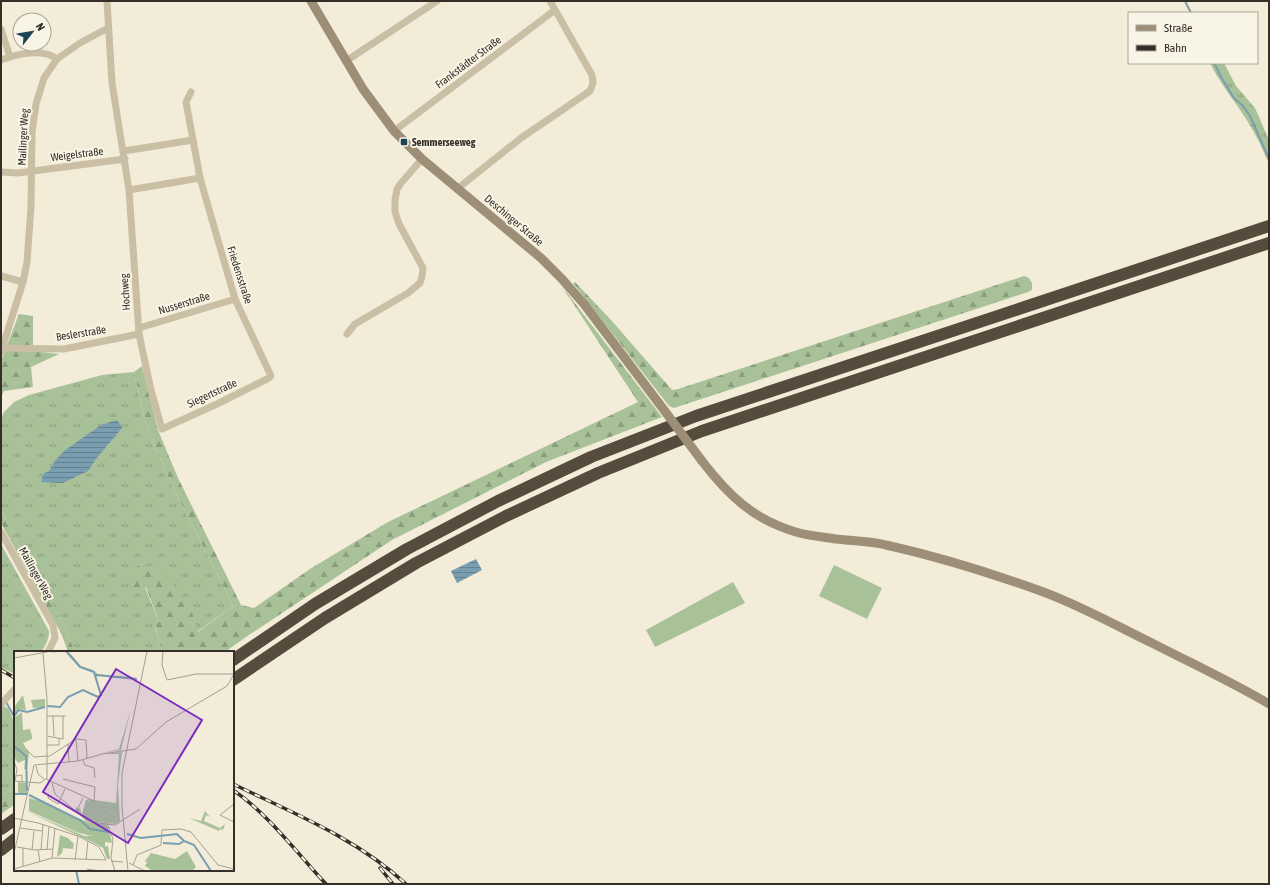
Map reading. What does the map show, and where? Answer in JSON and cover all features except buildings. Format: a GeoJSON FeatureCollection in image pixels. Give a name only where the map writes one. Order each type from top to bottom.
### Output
{"type":"FeatureCollection","features":[{"type":"Feature","properties":{"kind":"highway"},"geometry":{"type":"LineString","coordinates":[[234,659],[315,604],[407,549],[498,501],[591,458],[704,413],[1269,226]]}},
{"type":"Feature","properties":{"kind":"highway"},"geometry":{"type":"LineString","coordinates":[[234,679],[324,618],[416,563],[506,516],[598,472],[702,432],[1269,243]]}},
{"type":"Feature","properties":{"kind":"highway"},"geometry":{"type":"LineString","coordinates":[[1,829],[14,820]]}},
{"type":"Feature","properties":{"kind":"highway"},"geometry":{"type":"LineString","coordinates":[[1,850],[14,840]]}},
{"type":"Feature","properties":{"kind":"street","name":"Hochweg"},"geometry":{"type":"LineString","coordinates":[[107,1],[112,83],[130,190],[139,331],[151,390],[162,429]]}},
{"type":"Feature","properties":{"kind":"street","name":"Deschinger Straße"},"geometry":{"type":"LineString","coordinates":[[312,1],[363,89],[394,131],[422,159],[541,258],[562,279],[584,304],[718,482],[736,500],[754,513],[773,523],[796,532],[884,544],[987,573],[1047,594],[1094,614],[1196,665],[1269,704]]}},
{"type":"Feature","properties":{"kind":"street"},"geometry":{"type":"LineString","coordinates":[[346,61],[437,1]]}},
{"type":"Feature","properties":{"kind":"street"},"geometry":{"type":"LineString","coordinates":[[457,189],[521,138],[590,91],[593,83],[592,75],[550,1]]}},
{"type":"Feature","properties":{"kind":"street","name":"Frankstädter Straße"},"geometry":{"type":"LineString","coordinates":[[394,131],[555,10]]}},
{"type":"Feature","properties":{"kind":"street","name":"Mailinger Weg"},"geometry":{"type":"LineString","coordinates":[[2,350],[28,262],[32,133],[36,104],[44,78],[57,59],[80,43],[108,28]]}},
{"type":"Feature","properties":{"kind":"street"},"geometry":{"type":"LineString","coordinates":[[1,29],[10,57]]}},
{"type":"Feature","properties":{"kind":"street"},"geometry":{"type":"LineString","coordinates":[[1,60],[35,53],[52,55],[57,59]]}},
{"type":"Feature","properties":{"kind":"street","name":"Friedensstraße"},"geometry":{"type":"LineString","coordinates":[[191,92],[186,102],[200,178],[235,298],[270,376]]}},
{"type":"Feature","properties":{"kind":"street"},"geometry":{"type":"LineString","coordinates":[[124,152],[193,140]]}},
{"type":"Feature","properties":{"kind":"street","name":"Weigelstraße"},"geometry":{"type":"LineString","coordinates":[[1,172],[18,173],[125,159]]}},
{"type":"Feature","properties":{"kind":"street"},"geometry":{"type":"LineString","coordinates":[[347,334],[355,324],[408,293],[420,284],[423,268],[399,224],[395,212],[395,200],[397,189],[422,159]]}},
{"type":"Feature","properties":{"kind":"street"},"geometry":{"type":"LineString","coordinates":[[130,190],[200,178]]}},
{"type":"Feature","properties":{"kind":"street"},"geometry":{"type":"LineString","coordinates":[[1,276],[23,282]]}},
{"type":"Feature","properties":{"kind":"street","name":"Nusserstraße"},"geometry":{"type":"LineString","coordinates":[[139,331],[235,298]]}},
{"type":"Feature","properties":{"kind":"street","name":"Beslerstraße"},"geometry":{"type":"LineString","coordinates":[[2,350],[64,349],[139,331]]}},
{"type":"Feature","properties":{"kind":"street","name":"Siegertstraße"},"geometry":{"type":"LineString","coordinates":[[162,429],[237,394],[270,376]]}},
{"type":"Feature","properties":{"kind":"street","name":"Mailinger Weg"},"geometry":{"type":"LineString","coordinates":[[1,532],[52,625],[55,638],[48,651]]}},
{"type":"Feature","properties":{"kind":"street"},"geometry":{"type":"LineString","coordinates":[[1,704],[13,691]]}},
{"type":"Feature","properties":{"kind":"green space"},"geometry":{"type":"Polygon","coordinates":[[[1211,64],[1225,64],[1236,86],[1255,108],[1269,140],[1269,164],[1251,127],[1211,64]]]}},
{"type":"Feature","properties":{"kind":"green space"},"geometry":{"type":"Polygon","coordinates":[[[1024,276],[1029,278],[1032,283],[1032,290],[1028,292],[674,408],[669,406],[573,283],[575,282],[611,320],[672,390],[1024,276]]]}},
{"type":"Feature","properties":{"kind":"green space"},"geometry":{"type":"Polygon","coordinates":[[[561,285],[662,417],[546,462],[392,540],[226,651],[162,651],[155,625],[159,622],[146,587],[135,589],[128,581],[137,566],[153,566],[166,575],[190,606],[198,632],[233,606],[170,481],[147,428],[134,372],[142,366],[158,430],[178,478],[241,605],[254,608],[310,569],[388,522],[638,402],[561,285]]]}},
{"type":"Feature","properties":{"kind":"green space"},"geometry":{"type":"Polygon","coordinates":[[[19,314],[33,316],[33,351],[59,354],[31,367],[33,387],[4,391],[1,397],[1,361],[19,314]]]}},
{"type":"Feature","properties":{"kind":"green space"},"geometry":{"type":"Polygon","coordinates":[[[134,372],[147,428],[170,481],[233,606],[197,632],[190,606],[145,587],[159,622],[155,626],[162,651],[75,651],[67,632],[18,544],[1,510],[1,418],[4,412],[14,402],[29,395],[102,375],[134,372]]]}},
{"type":"Feature","properties":{"kind":"green space"},"geometry":{"type":"Polygon","coordinates":[[[1,510],[18,544],[67,632],[75,651],[68,651],[62,635],[1,523],[1,510]]]}},
{"type":"Feature","properties":{"kind":"green space"},"geometry":{"type":"Polygon","coordinates":[[[1,544],[49,631],[47,642],[42,651],[14,651],[14,674],[1,668],[1,544]]]}},
{"type":"Feature","properties":{"kind":"green space"},"geometry":{"type":"Polygon","coordinates":[[[834,565],[882,588],[867,619],[819,596],[834,565]]]}},
{"type":"Feature","properties":{"kind":"green space"},"geometry":{"type":"Polygon","coordinates":[[[733,582],[745,603],[655,647],[646,630],[733,582]]]}},
{"type":"Feature","properties":{"kind":"green space"},"geometry":{"type":"Polygon","coordinates":[[[4,706],[9,709],[14,722],[14,787],[1,797],[1,709],[4,706]]]}},
{"type":"Feature","properties":{"kind":"green space"},"geometry":{"type":"Polygon","coordinates":[[[14,787],[14,805],[1,814],[1,797],[14,787]]]}},
{"type":"Feature","properties":{"kind":"water"},"geometry":{"type":"Polygon","coordinates":[[[117,420],[122,427],[121,429],[88,471],[63,483],[41,482],[43,474],[49,471],[64,451],[101,425],[117,420]]]}},
{"type":"Feature","properties":{"kind":"water"},"geometry":{"type":"Polygon","coordinates":[[[476,559],[482,570],[457,583],[451,571],[476,559]]]}},
{"type":"Feature","properties":{"kind":"waterway"},"geometry":{"type":"LineString","coordinates":[[1185,1],[1190,12]]}},
{"type":"Feature","properties":{"kind":"waterway"},"geometry":{"type":"LineString","coordinates":[[1215,64],[1234,98],[1243,106],[1250,116],[1269,159]]}},
{"type":"Feature","properties":{"kind":"waterway"},"geometry":{"type":"LineString","coordinates":[[6,702],[14,716]]}},
{"type":"Feature","properties":{"kind":"waterway"},"geometry":{"type":"LineString","coordinates":[[76,871],[79,884]]}},
{"type":"Feature","properties":{"kind":"railway"},"geometry":{"type":"LineString","coordinates":[[1,670],[14,677]]}},
{"type":"Feature","properties":{"kind":"railway"},"geometry":{"type":"LineString","coordinates":[[234,784],[301,816],[345,840],[387,868],[406,884]]}},
{"type":"Feature","properties":{"kind":"railway"},"geometry":{"type":"LineString","coordinates":[[234,791],[258,810],[282,834],[326,884]]}},
{"type":"Feature","properties":{"kind":"railway"},"geometry":{"type":"LineString","coordinates":[[380,868],[393,884]]}},
{"type":"Feature","properties":{"kind":"place","name":"Semmerseeweg"},"geometry":{"type":"Point","coordinates":[404,142]}}]}
